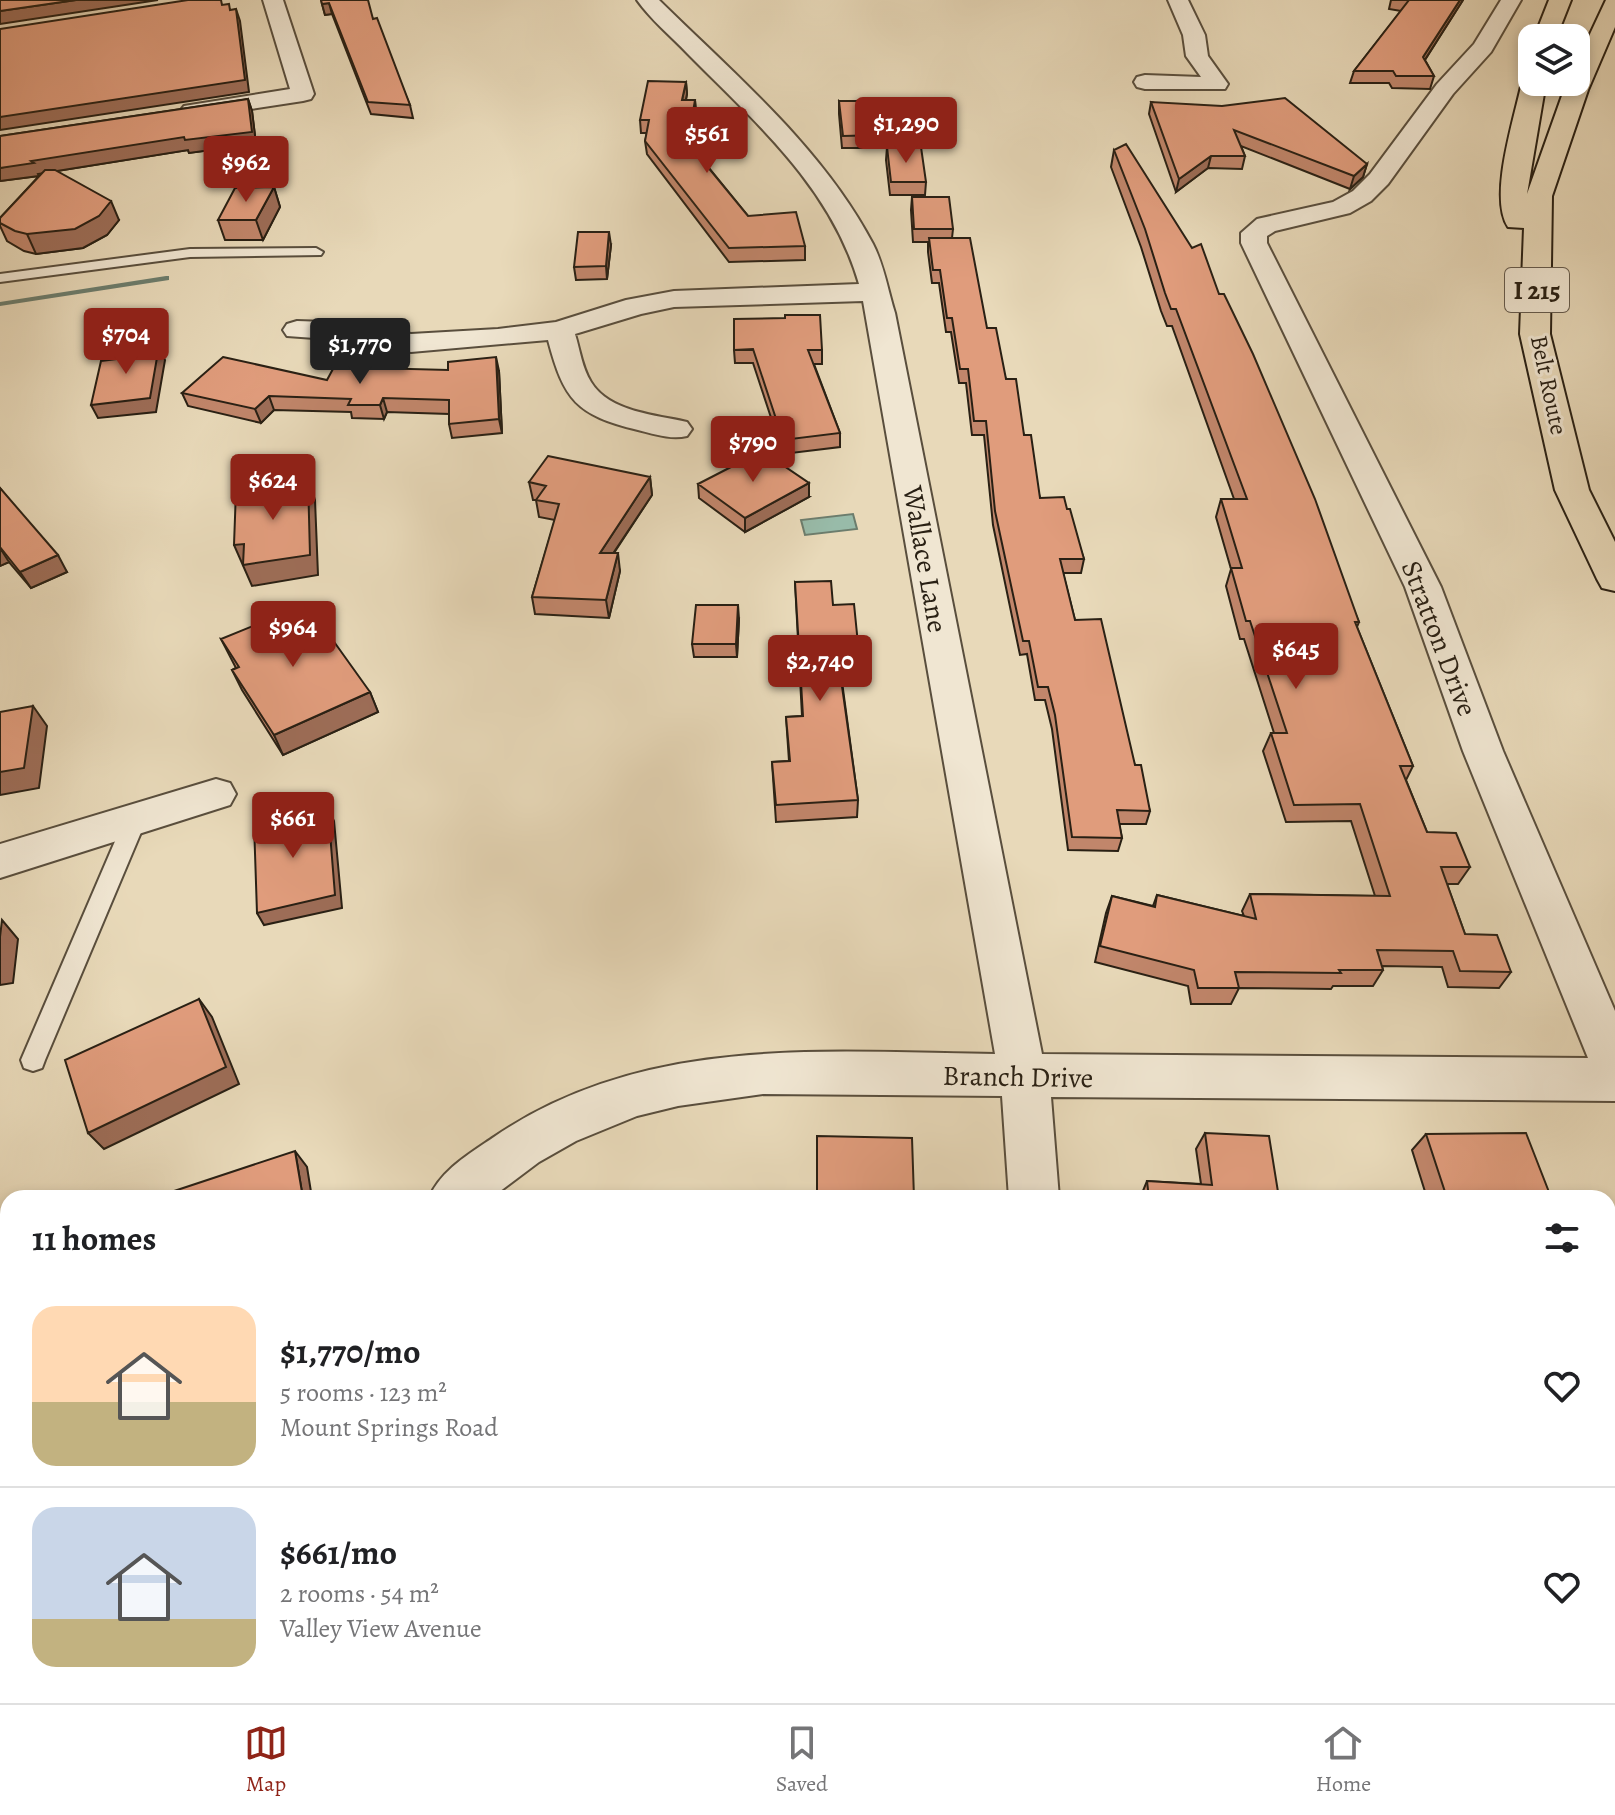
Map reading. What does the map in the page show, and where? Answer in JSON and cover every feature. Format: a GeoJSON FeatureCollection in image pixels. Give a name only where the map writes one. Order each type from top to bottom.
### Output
{"type":"FeatureCollection","features":[{"type":"Feature","properties":{"kind":"highway"},"geometry":{"type":"LineString","coordinates":[[1551,24],[1560,0]]}},
{"type":"Feature","properties":{"kind":"highway","name":"Belt Route"},"geometry":{"type":"LineString","coordinates":[[1615,2],[1576,90],[1539,196],[1535,334],[1572,490],[1615,579]]}},
{"type":"Feature","properties":{"kind":"highway"},"geometry":{"type":"LineString","coordinates":[[1531,96],[1513,192],[1535,334]]}},
{"type":"Feature","properties":{"kind":"street"},"geometry":{"type":"LineString","coordinates":[[171,114],[303,94],[273,0]]}},
{"type":"Feature","properties":{"kind":"street","name":"Wallace Lane"},"geometry":{"type":"LineString","coordinates":[[647,0],[772,125],[822,181],[856,235],[876,292],[1030,1115],[1034,1190]]}},
{"type":"Feature","properties":{"kind":"street"},"geometry":{"type":"LineString","coordinates":[[1145,82],[1217,84],[1197,56],[1194,35],[1178,0]]}},
{"type":"Feature","properties":{"kind":"street","name":"Stratton Drive"},"geometry":{"type":"LineString","coordinates":[[1511,0],[1483,47],[1445,89],[1379,179],[1362,196],[1341,208],[1259,217],[1254,233],[1255,248],[1416,570],[1483,751],[1615,1066]]}},
{"type":"Feature","properties":{"kind":"street"},"geometry":{"type":"LineString","coordinates":[[297,330],[356,332],[422,343],[519,337],[559,330],[636,306],[674,299],[876,292]]}},
{"type":"Feature","properties":{"kind":"street"},"geometry":{"type":"LineString","coordinates":[[559,330],[574,379],[592,401],[623,416],[676,429]]}},
{"type":"Feature","properties":{"kind":"street"},"geometry":{"type":"LineString","coordinates":[[0,861],[216,794]]}},
{"type":"Feature","properties":{"kind":"street","name":"Branch Drive"},"geometry":{"type":"LineString","coordinates":[[463,1190],[503,1156],[538,1134],[608,1104],[677,1082],[763,1073],[1615,1080]]}},
{"type":"Feature","properties":{"kind":"lane"},"geometry":{"type":"LineString","coordinates":[[0,278],[190,253],[316,252]]}},
{"type":"Feature","properties":{"kind":"lane"},"geometry":{"type":"LineString","coordinates":[[33,1060],[136,818]]}},
{"type":"Feature","properties":{"kind":"shaded area"},"geometry":{"type":"Polygon","coordinates":[[[853,514],[857,529],[805,535],[801,520],[853,514]]]}},
{"type":"Feature","properties":{"kind":"building"},"geometry":{"type":"Polygon","coordinates":[[[0,0],[76,0],[0,11],[0,0]]]}},
{"type":"Feature","properties":{"kind":"building"},"geometry":{"type":"Polygon","coordinates":[[[188,0],[221,0],[222,5],[229,4],[230,10],[236,9],[245,80],[0,117],[0,29],[188,0]]]}},
{"type":"Feature","properties":{"kind":"building"},"geometry":{"type":"Polygon","coordinates":[[[321,0],[368,0],[373,19],[377,18],[410,105],[368,102],[329,3],[322,4],[321,0]]]}},
{"type":"Feature","properties":{"kind":"building"},"geometry":{"type":"Polygon","coordinates":[[[1409,0],[1460,0],[1423,57],[1434,76],[1396,76],[1393,71],[1354,71],[1409,0]]]}},
{"type":"Feature","properties":{"kind":"building"},"geometry":{"type":"Polygon","coordinates":[[[648,81],[686,82],[682,100],[695,100],[688,143],[748,216],[796,212],[805,246],[729,248],[645,141],[649,120],[640,120],[648,81]]]}},
{"type":"Feature","properties":{"kind":"building"},"geometry":{"type":"Polygon","coordinates":[[[1285,98],[1367,164],[1354,176],[1234,130],[1245,156],[1211,156],[1179,179],[1151,102],[1222,106],[1285,98]]]}},
{"type":"Feature","properties":{"kind":"building"},"geometry":{"type":"Polygon","coordinates":[[[248,99],[252,132],[185,140],[184,137],[0,168],[0,136],[248,99]]]}},
{"type":"Feature","properties":{"kind":"building"},"geometry":{"type":"Polygon","coordinates":[[[839,101],[877,101],[882,135],[843,136],[839,101]]]}},
{"type":"Feature","properties":{"kind":"building"},"geometry":{"type":"Polygon","coordinates":[[[1126,144],[1192,248],[1201,244],[1219,294],[1224,294],[1253,354],[1315,499],[1359,622],[1355,622],[1413,766],[1400,766],[1427,832],[1456,833],[1470,867],[1441,867],[1465,934],[1497,935],[1511,972],[1460,971],[1453,951],[1377,950],[1383,970],[1339,970],[1341,973],[1235,972],[1239,988],[1198,988],[1194,970],[1100,946],[1112,896],[1155,907],[1157,895],[1256,919],[1250,894],[1390,896],[1360,804],[1294,805],[1271,733],[1287,733],[1250,621],[1246,621],[1231,568],[1242,568],[1221,499],[1247,499],[1176,309],[1171,309],[1145,229],[1114,150],[1126,144]]]}},
{"type":"Feature","properties":{"kind":"building"},"geometry":{"type":"Polygon","coordinates":[[[887,147],[921,147],[926,182],[891,182],[887,147]]]}},
{"type":"Feature","properties":{"kind":"building"},"geometry":{"type":"Polygon","coordinates":[[[45,170],[55,170],[111,201],[99,216],[75,229],[27,234],[0,223],[0,218],[45,170]]]}},
{"type":"Feature","properties":{"kind":"building"},"geometry":{"type":"Polygon","coordinates":[[[274,187],[256,220],[218,220],[235,188],[274,187]]]}},
{"type":"Feature","properties":{"kind":"building"},"geometry":{"type":"Polygon","coordinates":[[[912,197],[949,197],[953,229],[914,229],[912,197]]]}},
{"type":"Feature","properties":{"kind":"building"},"geometry":{"type":"Polygon","coordinates":[[[578,232],[609,232],[606,266],[574,267],[578,232]]]}},
{"type":"Feature","properties":{"kind":"building"},"geometry":{"type":"Polygon","coordinates":[[[929,238],[970,238],[987,328],[996,328],[1006,379],[1016,379],[1024,435],[1031,435],[1040,498],[1064,497],[1067,509],[1070,509],[1084,559],[1060,559],[1075,620],[1101,619],[1135,765],[1141,765],[1150,811],[1117,810],[1122,838],[1072,837],[1055,715],[1048,687],[1038,687],[1029,641],[1023,641],[995,511],[986,421],[974,421],[968,369],[960,369],[952,318],[947,318],[940,270],[933,270],[929,238]]]}},
{"type":"Feature","properties":{"kind":"building"},"geometry":{"type":"Polygon","coordinates":[[[785,315],[820,315],[822,350],[808,350],[840,433],[783,440],[753,349],[734,350],[734,319],[785,318],[785,315]]]}},
{"type":"Feature","properties":{"kind":"building"},"geometry":{"type":"Polygon","coordinates":[[[159,346],[150,398],[91,405],[101,361],[116,359],[118,350],[159,346]]]}},
{"type":"Feature","properties":{"kind":"building"},"geometry":{"type":"Polygon","coordinates":[[[223,357],[327,380],[334,367],[448,370],[448,362],[496,357],[499,419],[449,424],[449,400],[383,398],[380,405],[348,405],[351,399],[269,396],[255,409],[182,393],[223,357]]]}},
{"type":"Feature","properties":{"kind":"building"},"geometry":{"type":"Polygon","coordinates":[[[762,451],[809,483],[745,518],[698,484],[762,451]]]}},
{"type":"Feature","properties":{"kind":"building"},"geometry":{"type":"Polygon","coordinates":[[[548,456],[650,477],[600,553],[618,553],[606,600],[532,597],[559,504],[536,500],[546,486],[529,482],[548,456]]]}},
{"type":"Feature","properties":{"kind":"building"},"geometry":{"type":"Polygon","coordinates":[[[308,479],[310,555],[243,565],[244,544],[234,545],[236,490],[308,479]]]}},
{"type":"Feature","properties":{"kind":"building"},"geometry":{"type":"Polygon","coordinates":[[[0,488],[58,555],[20,572],[0,547],[0,488]]]}},
{"type":"Feature","properties":{"kind":"building"},"geometry":{"type":"Polygon","coordinates":[[[831,581],[833,605],[854,604],[860,664],[839,665],[858,800],[776,805],[772,762],[790,761],[786,717],[803,716],[795,582],[831,581]]]}},
{"type":"Feature","properties":{"kind":"building"},"geometry":{"type":"Polygon","coordinates":[[[307,604],[370,692],[274,735],[232,670],[239,667],[221,639],[307,604]]]}},
{"type":"Feature","properties":{"kind":"building"},"geometry":{"type":"Polygon","coordinates":[[[696,605],[738,605],[736,644],[692,644],[696,605]]]}},
{"type":"Feature","properties":{"kind":"building"},"geometry":{"type":"Polygon","coordinates":[[[33,706],[24,768],[0,772],[0,712],[33,706]]]}},
{"type":"Feature","properties":{"kind":"building"},"geometry":{"type":"Polygon","coordinates":[[[328,808],[335,895],[257,913],[254,823],[328,808]]]}},
{"type":"Feature","properties":{"kind":"building"},"geometry":{"type":"Polygon","coordinates":[[[199,999],[226,1067],[88,1133],[65,1060],[199,999]]]}},
{"type":"Feature","properties":{"kind":"building"},"geometry":{"type":"Polygon","coordinates":[[[1205,1133],[1269,1136],[1278,1190],[1148,1190],[1147,1181],[1212,1185],[1205,1133]]]}},
{"type":"Feature","properties":{"kind":"building"},"geometry":{"type":"Polygon","coordinates":[[[1526,1133],[1548,1190],[1444,1190],[1426,1134],[1526,1133]]]}},
{"type":"Feature","properties":{"kind":"building"},"geometry":{"type":"Polygon","coordinates":[[[817,1136],[912,1138],[914,1190],[817,1190],[817,1136]]]}},
{"type":"Feature","properties":{"kind":"building"},"geometry":{"type":"Polygon","coordinates":[[[295,1151],[302,1190],[177,1190],[295,1151]]]}},
{"type":"Feature","properties":{"kind":"waterway"},"geometry":{"type":"LineString","coordinates":[[0,304],[166,278]]}}]}
